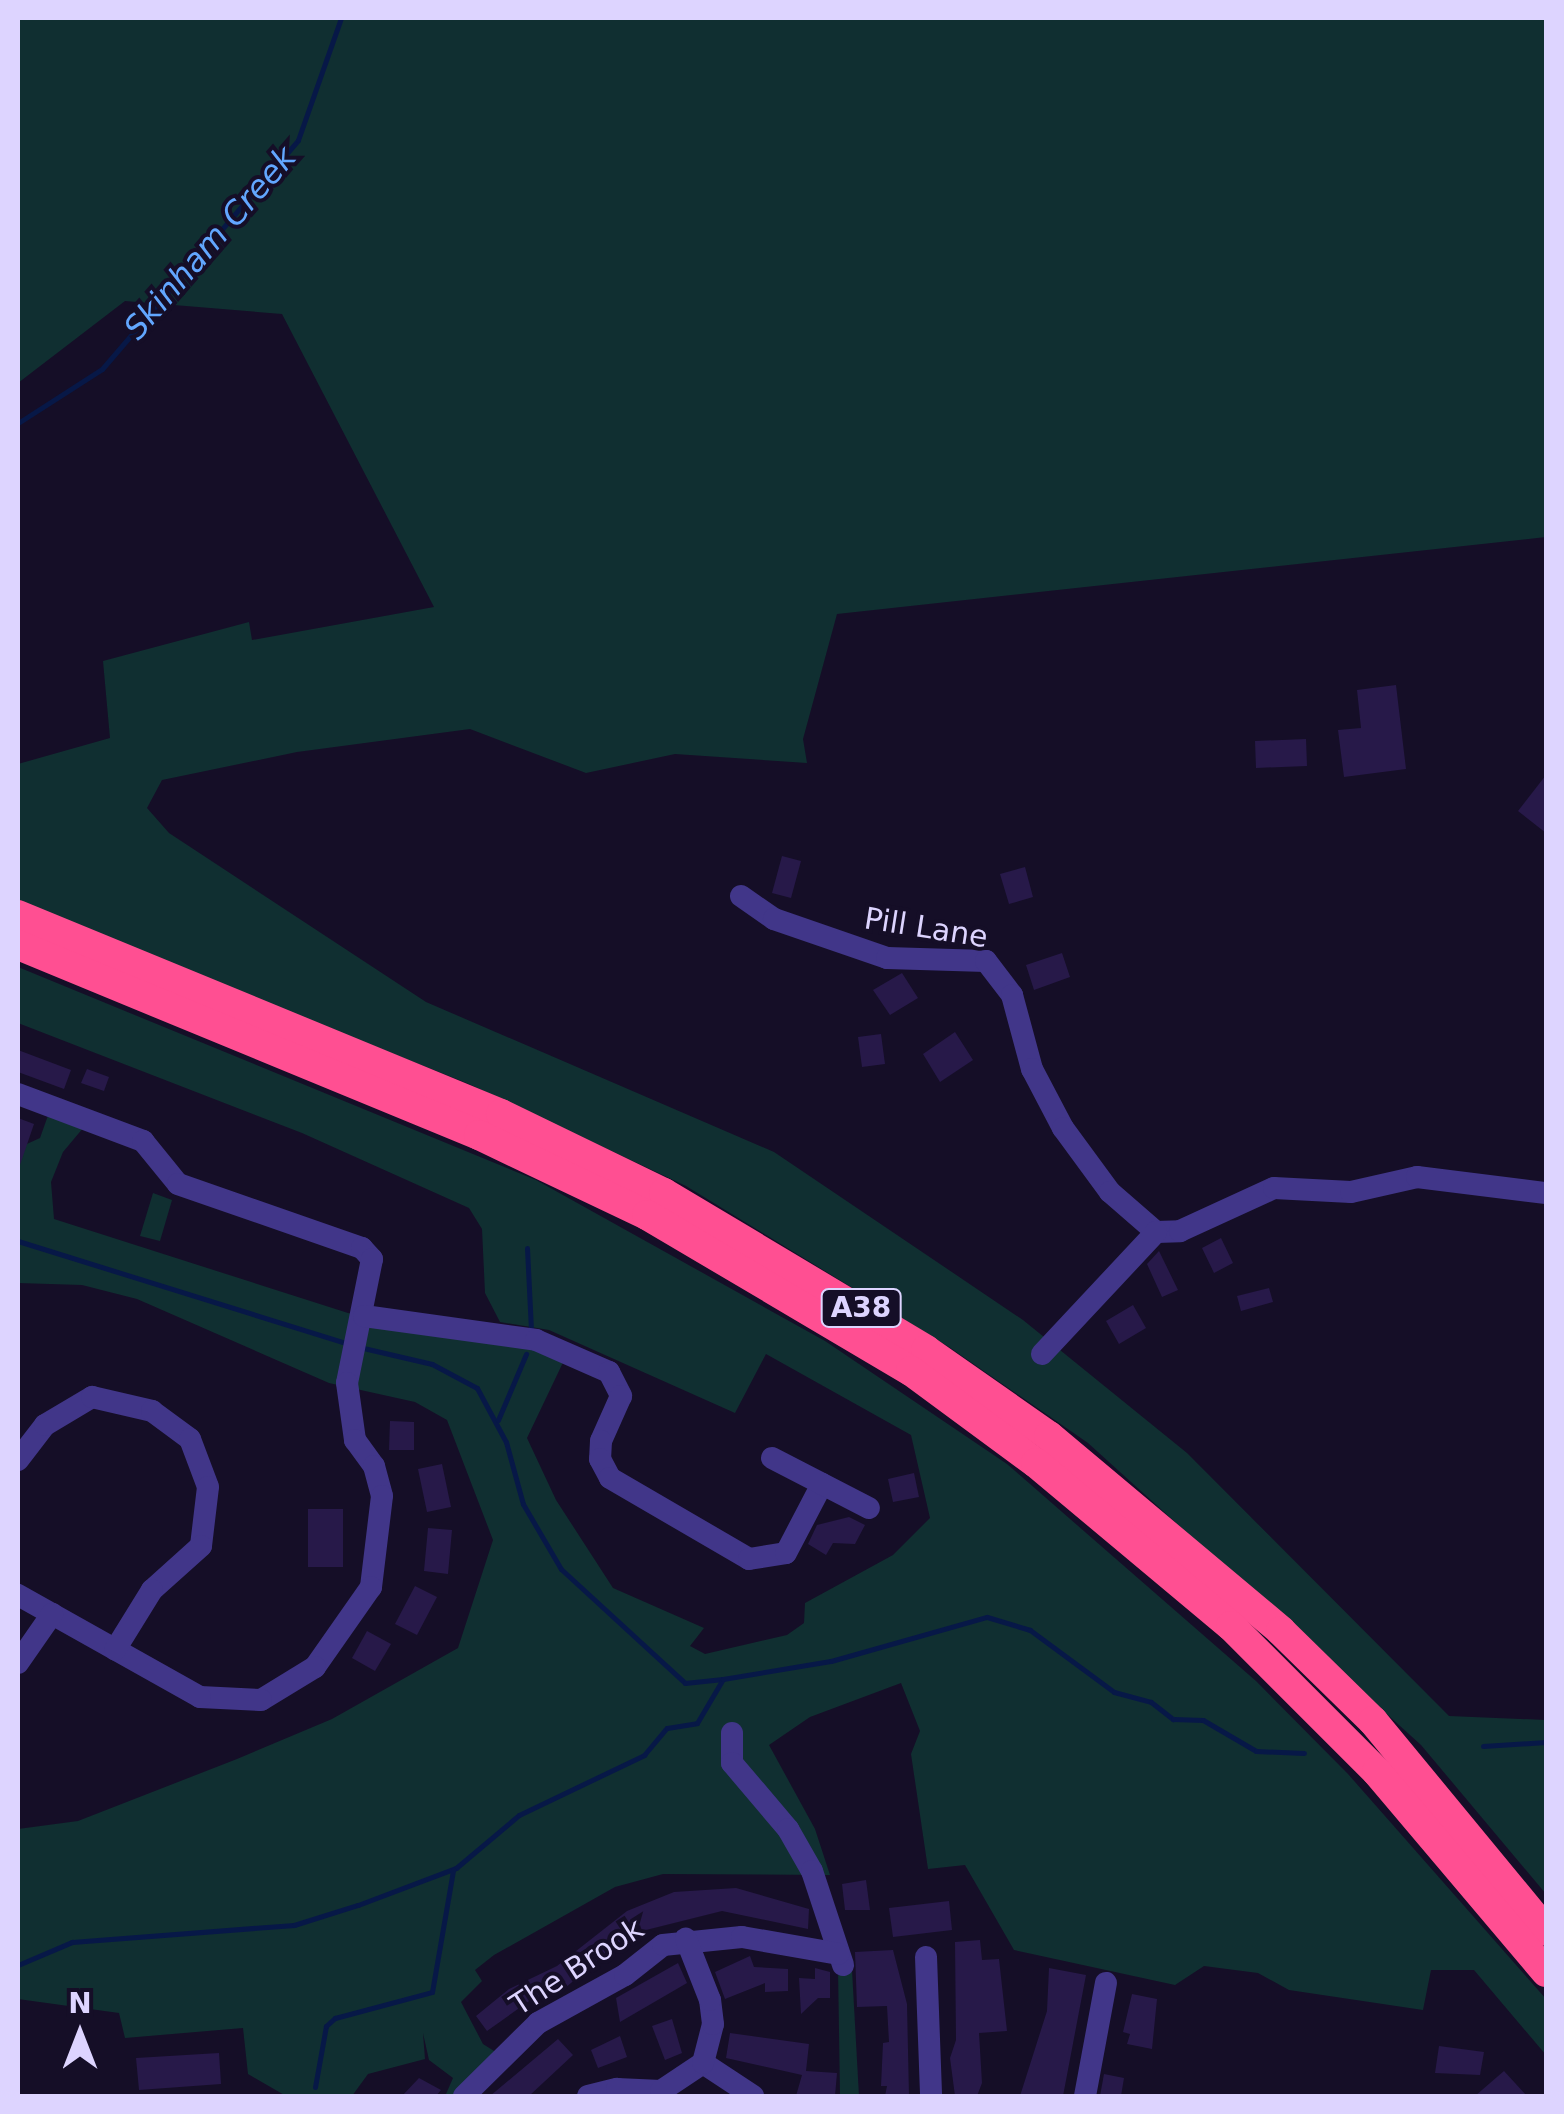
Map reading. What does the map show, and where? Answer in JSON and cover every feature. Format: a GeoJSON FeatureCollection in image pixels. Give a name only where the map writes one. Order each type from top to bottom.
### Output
{"type":"FeatureCollection","features":[{"type":"Feature","properties":{"kind":"highway","name":"A38"},"geometry":{"type":"LineString","coordinates":[[18,915],[501,1114],[680,1202],[926,1350],[1049,1436],[1281,1631],[1384,1734],[1546,1931]]}},
{"type":"Feature","properties":{"kind":"highway","name":"A38"},"geometry":{"type":"LineString","coordinates":[[18,945],[479,1135],[630,1207],[911,1370],[1036,1463],[1230,1626],[1377,1772],[1546,1972]]}},
{"type":"Feature","properties":{"kind":"street","name":"Pill Lane"},"geometry":{"type":"LineString","coordinates":[[741,896],[774,918],[887,958],[986,961],[1012,995],[1044,1098],[1084,1160],[1156,1232]]}},
{"type":"Feature","properties":{"kind":"street"},"geometry":{"type":"LineString","coordinates":[[18,1094],[143,1141],[178,1184],[362,1248],[372,1260],[360,1336],[347,1384],[349,1418],[382,1496],[373,1535],[374,1574],[314,1667],[280,1694],[225,1702],[200,1697],[18,1596]]}},
{"type":"Feature","properties":{"kind":"street"},"geometry":{"type":"LineString","coordinates":[[1042,1354],[1156,1232],[1180,1231],[1274,1188],[1350,1192],[1417,1178],[1546,1193]]}},
{"type":"Feature","properties":{"kind":"street"},"geometry":{"type":"LineString","coordinates":[[360,1336],[536,1340],[609,1372],[621,1396],[601,1441],[600,1459],[610,1478],[749,1559],[786,1553],[822,1484]]}},
{"type":"Feature","properties":{"kind":"street"},"geometry":{"type":"LineString","coordinates":[[18,1460],[45,1425],[92,1397],[152,1411],[190,1439],[208,1488],[200,1546],[152,1590],[114,1650]]}},
{"type":"Feature","properties":{"kind":"street"},"geometry":{"type":"LineString","coordinates":[[772,1458],[869,1508]]}},
{"type":"Feature","properties":{"kind":"street"},"geometry":{"type":"LineString","coordinates":[[18,1663],[52,1614]]}},
{"type":"Feature","properties":{"kind":"street","name":"The Brook"},"geometry":{"type":"LineString","coordinates":[[464,2096],[538,2023],[624,1975],[663,1945],[686,1938],[742,1937],[842,1961],[812,1871],[788,1828],[732,1762],[732,1733]]}},
{"type":"Feature","properties":{"kind":"street","name":"The Brook"},"geometry":{"type":"LineString","coordinates":[[686,1938],[712,2012],[703,2063]]}},
{"type":"Feature","properties":{"kind":"street"},"geometry":{"type":"LineString","coordinates":[[926,1957],[931,2096]]}},
{"type":"Feature","properties":{"kind":"street"},"geometry":{"type":"LineString","coordinates":[[1085,2096],[1106,1984]]}},
{"type":"Feature","properties":{"kind":"street"},"geometry":{"type":"LineString","coordinates":[[588,2096],[618,2089],[662,2091],[703,2063],[754,2096]]}},
{"type":"Feature","properties":{"kind":"green space"},"geometry":{"type":"Polygon","coordinates":[[[18,18],[1546,18],[1546,537],[837,614],[803,739],[807,763],[675,754],[586,773],[470,729],[297,752],[162,780],[147,808],[169,833],[426,1002],[774,1152],[1023,1320],[1187,1453],[1449,1716],[1546,1720],[1546,1894],[1421,1745],[1088,1443],[949,1347],[686,1186],[469,1084],[18,904],[18,764],[110,738],[103,661],[249,622],[252,640],[434,607],[282,314],[125,301],[18,383],[18,18]]]}},
{"type":"Feature","properties":{"kind":"green space"},"geometry":{"type":"Polygon","coordinates":[[[18,967],[536,1180],[825,1341],[1007,1464],[1256,1681],[1348,1774],[1546,1999],[1546,2055],[1474,1970],[1431,1970],[1423,2010],[1289,1990],[1258,1973],[1204,1966],[1175,1985],[1014,1950],[965,1865],[928,1869],[911,1754],[920,1731],[901,1683],[810,1717],[769,1745],[815,1829],[830,1875],[663,1874],[615,1887],[494,1955],[475,1970],[482,1981],[461,2002],[483,2044],[502,2056],[464,2096],[446,2094],[453,2078],[429,2060],[423,2033],[425,2059],[368,2074],[352,2096],[286,2096],[248,2074],[243,2028],[125,2038],[119,2013],[18,1999],[18,1829],[78,1821],[237,1759],[332,1719],[458,1648],[493,1540],[447,1420],[415,1402],[329,1383],[137,1299],[82,1285],[18,1283],[18,1148],[40,1138],[51,1107],[89,1121],[63,1152],[51,1182],[54,1219],[348,1313],[568,1352],[527,1438],[556,1500],[613,1588],[704,1628],[690,1646],[705,1654],[787,1635],[804,1623],[805,1603],[893,1555],[930,1518],[911,1435],[766,1354],[735,1413],[549,1330],[500,1322],[485,1293],[482,1229],[469,1208],[302,1133],[18,1023],[18,967]]]}},
{"type":"Feature","properties":{"kind":"green space"},"geometry":{"type":"Polygon","coordinates":[[[153,1193],[172,1200],[160,1241],[140,1236],[153,1193]]]}},
{"type":"Feature","properties":{"kind":"green space"},"geometry":{"type":"Polygon","coordinates":[[[838,1968],[852,1970],[859,2096],[840,2096],[838,1968]]]}},
{"type":"Feature","properties":{"kind":"building"},"geometry":{"type":"Polygon","coordinates":[[[1396,685],[1406,769],[1344,777],[1338,730],[1361,728],[1357,690],[1396,685]]]}},
{"type":"Feature","properties":{"kind":"building"},"geometry":{"type":"Polygon","coordinates":[[[1306,739],[1307,766],[1256,768],[1255,741],[1306,739]]]}},
{"type":"Feature","properties":{"kind":"building"},"geometry":{"type":"Polygon","coordinates":[[[1546,775],[1546,833],[1518,811],[1546,775]]]}},
{"type":"Feature","properties":{"kind":"building"},"geometry":{"type":"Polygon","coordinates":[[[782,856],[801,861],[791,898],[772,893],[782,856]]]}},
{"type":"Feature","properties":{"kind":"building"},"geometry":{"type":"Polygon","coordinates":[[[1025,867],[1033,897],[1009,904],[1000,874],[1025,867]]]}},
{"type":"Feature","properties":{"kind":"building"},"geometry":{"type":"Polygon","coordinates":[[[1062,953],[1070,977],[1034,990],[1026,965],[1062,953]]]}},
{"type":"Feature","properties":{"kind":"building"},"geometry":{"type":"Polygon","coordinates":[[[902,973],[918,998],[890,1015],[873,990],[902,973]]]}},
{"type":"Feature","properties":{"kind":"building"},"geometry":{"type":"Polygon","coordinates":[[[955,1032],[973,1060],[940,1082],[923,1054],[955,1032]]]}},
{"type":"Feature","properties":{"kind":"building"},"geometry":{"type":"Polygon","coordinates":[[[881,1034],[885,1064],[862,1067],[858,1037],[881,1034]]]}},
{"type":"Feature","properties":{"kind":"building"},"geometry":{"type":"Polygon","coordinates":[[[18,1050],[71,1070],[64,1089],[18,1072],[18,1050]]]}},
{"type":"Feature","properties":{"kind":"building"},"geometry":{"type":"Polygon","coordinates":[[[87,1069],[109,1077],[104,1091],[81,1083],[87,1069]]]}},
{"type":"Feature","properties":{"kind":"building"},"geometry":{"type":"Polygon","coordinates":[[[18,1118],[34,1124],[20,1165],[18,1164],[18,1118]]]}},
{"type":"Feature","properties":{"kind":"building"},"geometry":{"type":"Polygon","coordinates":[[[1221,1238],[1233,1263],[1214,1273],[1202,1248],[1221,1238]]]}},
{"type":"Feature","properties":{"kind":"building"},"geometry":{"type":"Polygon","coordinates":[[[1159,1251],[1178,1290],[1162,1297],[1147,1264],[1159,1251]]]}},
{"type":"Feature","properties":{"kind":"building"},"geometry":{"type":"Polygon","coordinates":[[[1269,1288],[1273,1302],[1241,1311],[1237,1296],[1269,1288]]]}},
{"type":"Feature","properties":{"kind":"building"},"geometry":{"type":"Polygon","coordinates":[[[1133,1305],[1146,1328],[1119,1344],[1106,1321],[1133,1305]]]}},
{"type":"Feature","properties":{"kind":"building"},"geometry":{"type":"Polygon","coordinates":[[[390,1421],[414,1422],[414,1450],[389,1450],[390,1421]]]}},
{"type":"Feature","properties":{"kind":"building"},"geometry":{"type":"Polygon","coordinates":[[[442,1464],[451,1507],[427,1512],[418,1469],[442,1464]]]}},
{"type":"Feature","properties":{"kind":"building"},"geometry":{"type":"Polygon","coordinates":[[[914,1473],[919,1497],[893,1502],[888,1479],[914,1473]]]}},
{"type":"Feature","properties":{"kind":"building"},"geometry":{"type":"Polygon","coordinates":[[[308,1509],[343,1509],[343,1567],[308,1567],[308,1509]]]}},
{"type":"Feature","properties":{"kind":"building"},"geometry":{"type":"Polygon","coordinates":[[[849,1517],[865,1525],[855,1544],[833,1543],[826,1555],[808,1544],[817,1525],[849,1517]]]}},
{"type":"Feature","properties":{"kind":"building"},"geometry":{"type":"Polygon","coordinates":[[[428,1528],[452,1530],[448,1574],[424,1571],[428,1528]]]}},
{"type":"Feature","properties":{"kind":"building"},"geometry":{"type":"Polygon","coordinates":[[[415,1586],[437,1597],[417,1635],[395,1624],[415,1586]]]}},
{"type":"Feature","properties":{"kind":"building"},"geometry":{"type":"Polygon","coordinates":[[[367,1631],[391,1644],[375,1671],[352,1658],[367,1631]]]}},
{"type":"Feature","properties":{"kind":"building"},"geometry":{"type":"Polygon","coordinates":[[[866,1880],[870,1910],[845,1910],[842,1884],[866,1880]]]}},
{"type":"Feature","properties":{"kind":"building"},"geometry":{"type":"Polygon","coordinates":[[[736,1888],[809,1909],[808,1929],[722,1911],[642,1931],[640,1925],[565,1988],[532,1999],[487,2031],[476,2016],[509,1989],[557,1966],[627,1911],[674,1892],[736,1888]]]}},
{"type":"Feature","properties":{"kind":"building"},"geometry":{"type":"Polygon","coordinates":[[[949,1901],[952,1930],[893,1937],[889,1908],[949,1901]]]}},
{"type":"Feature","properties":{"kind":"building"},"geometry":{"type":"Polygon","coordinates":[[[980,1940],[982,1960],[999,1959],[1007,2031],[979,2033],[982,2083],[977,2096],[955,2096],[950,2058],[956,2040],[955,1942],[980,1940]]]}},
{"type":"Feature","properties":{"kind":"building"},"geometry":{"type":"Polygon","coordinates":[[[893,1950],[907,2004],[909,2096],[885,2096],[887,2086],[881,2086],[883,2043],[889,2042],[887,2006],[857,2007],[855,1952],[893,1950]]]}},
{"type":"Feature","properties":{"kind":"building"},"geometry":{"type":"Polygon","coordinates":[[[750,1956],[754,1967],[788,1969],[788,1991],[765,1992],[765,1983],[725,1999],[715,1972],[750,1956]]]}},
{"type":"Feature","properties":{"kind":"building"},"geometry":{"type":"Polygon","coordinates":[[[678,1963],[687,1983],[620,2022],[616,1998],[678,1963]]]}},
{"type":"Feature","properties":{"kind":"building"},"geometry":{"type":"Polygon","coordinates":[[[815,1968],[830,1972],[830,1998],[818,1998],[801,2014],[799,1978],[815,1979],[815,1968]]]}},
{"type":"Feature","properties":{"kind":"building"},"geometry":{"type":"Polygon","coordinates":[[[1049,1968],[1086,1975],[1063,2096],[1020,2096],[1047,2011],[1049,1968]]]}},
{"type":"Feature","properties":{"kind":"building"},"geometry":{"type":"Polygon","coordinates":[[[1132,1994],[1157,1999],[1152,2049],[1127,2044],[1130,2034],[1123,2032],[1132,1994]]]}},
{"type":"Feature","properties":{"kind":"building"},"geometry":{"type":"Polygon","coordinates":[[[672,2019],[682,2053],[665,2060],[652,2026],[672,2019]]]}},
{"type":"Feature","properties":{"kind":"building"},"geometry":{"type":"Polygon","coordinates":[[[730,2033],[809,2044],[806,2071],[837,2073],[835,2096],[796,2096],[802,2075],[726,2058],[730,2033]]]}},
{"type":"Feature","properties":{"kind":"building"},"geometry":{"type":"Polygon","coordinates":[[[620,2036],[627,2057],[598,2068],[591,2050],[620,2036]]]}},
{"type":"Feature","properties":{"kind":"building"},"geometry":{"type":"Polygon","coordinates":[[[558,2039],[573,2055],[529,2096],[490,2096],[558,2039]]]}},
{"type":"Feature","properties":{"kind":"building"},"geometry":{"type":"Polygon","coordinates":[[[1439,2046],[1484,2052],[1480,2075],[1435,2073],[1439,2046]]]}},
{"type":"Feature","properties":{"kind":"building"},"geometry":{"type":"Polygon","coordinates":[[[219,2053],[221,2084],[139,2090],[136,2058],[219,2053]]]}},
{"type":"Feature","properties":{"kind":"building"},"geometry":{"type":"Polygon","coordinates":[[[1504,2071],[1527,2096],[1475,2096],[1497,2077],[1504,2071]]]}},
{"type":"Feature","properties":{"kind":"building"},"geometry":{"type":"Polygon","coordinates":[[[1104,2074],[1124,2078],[1121,2096],[1100,2096],[1104,2074]]]}},
{"type":"Feature","properties":{"kind":"building"},"geometry":{"type":"Polygon","coordinates":[[[419,2078],[441,2090],[436,2096],[402,2096],[419,2078]]]}},
{"type":"Feature","properties":{"kind":"waterway","name":"Skinham Creek"},"geometry":{"type":"LineString","coordinates":[[18,423],[102,369],[298,140],[341,18]]}},
{"type":"Feature","properties":{"kind":"waterway"},"geometry":{"type":"LineString","coordinates":[[18,1241],[349,1344]]}},
{"type":"Feature","properties":{"kind":"waterway"},"geometry":{"type":"LineString","coordinates":[[527,1248],[531,1329]]}},
{"type":"Feature","properties":{"kind":"waterway"},"geometry":{"type":"LineString","coordinates":[[359,1347],[432,1364],[477,1388],[506,1442],[523,1504],[561,1569],[685,1683],[723,1679]]}},
{"type":"Feature","properties":{"kind":"waterway"},"geometry":{"type":"LineString","coordinates":[[498,1420],[526,1354]]}},
{"type":"Feature","properties":{"kind":"waterway"},"geometry":{"type":"LineString","coordinates":[[18,1965],[72,1942],[294,1925],[358,1905],[456,1868],[519,1815],[644,1755],[667,1728],[697,1723],[723,1679],[831,1661],[987,1617],[1030,1630],[1114,1692],[1151,1702],[1173,1719],[1203,1720],[1256,1751],[1304,1753]]}},
{"type":"Feature","properties":{"kind":"waterway"},"geometry":{"type":"LineString","coordinates":[[1483,1746],[1546,1742]]}},
{"type":"Feature","properties":{"kind":"waterway"},"geometry":{"type":"LineString","coordinates":[[315,2087],[326,2026],[335,2018],[432,1992],[453,1870]]}}]}
